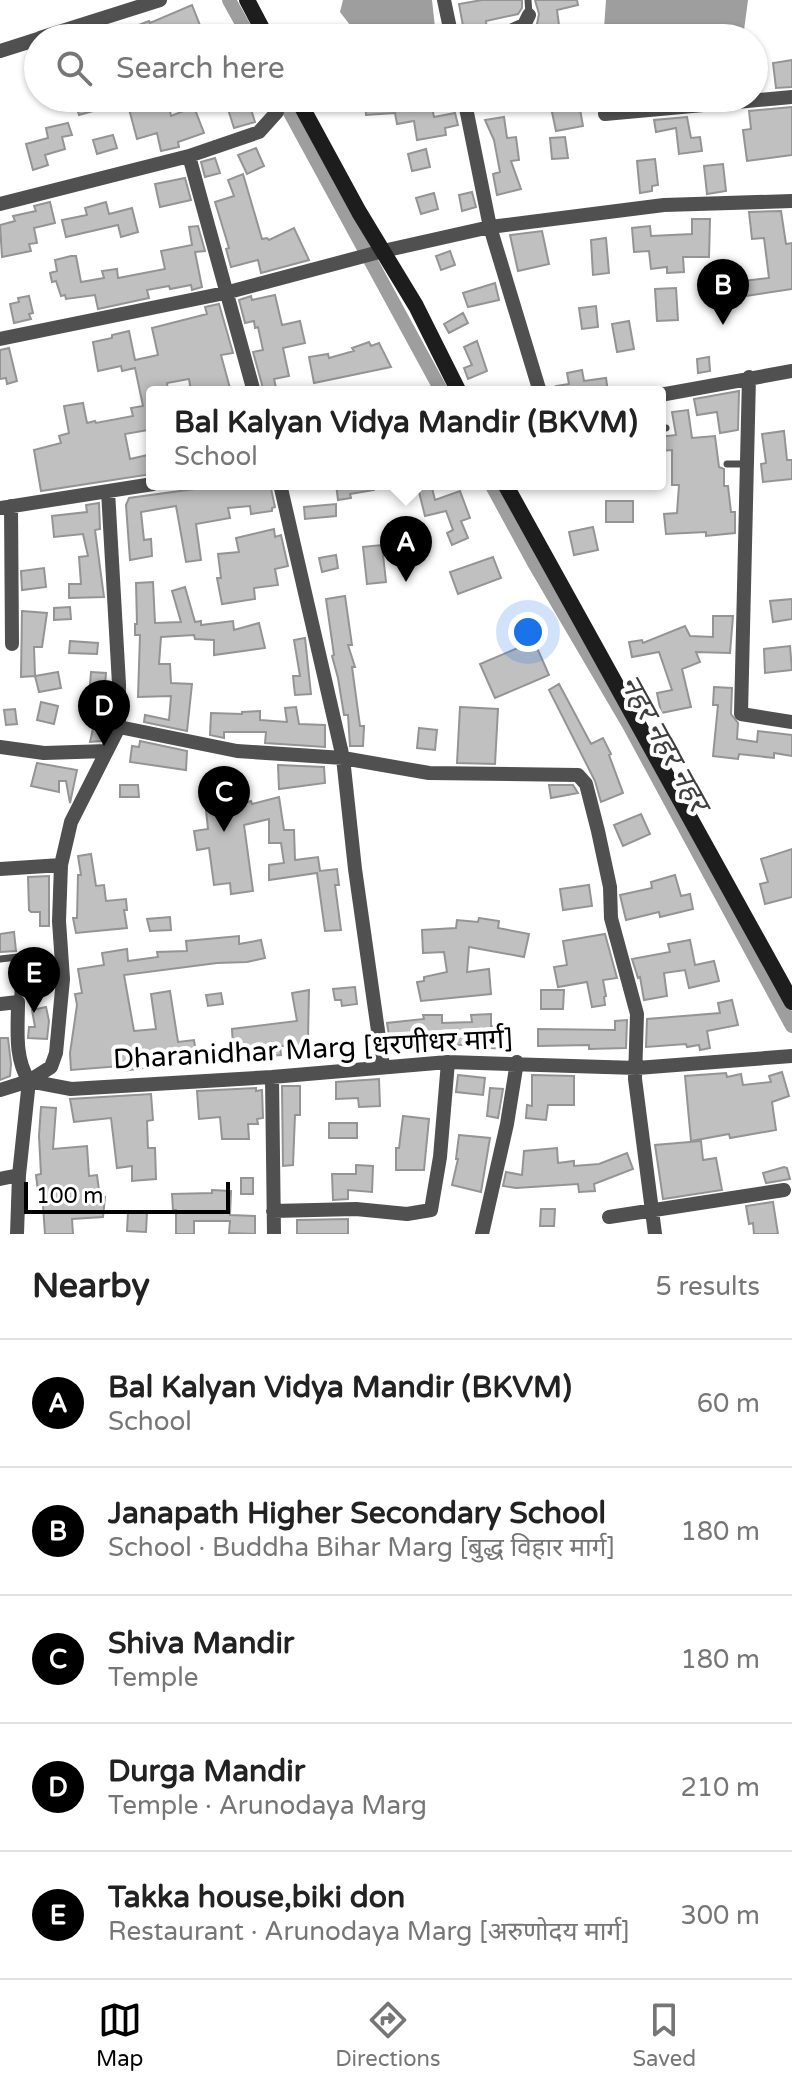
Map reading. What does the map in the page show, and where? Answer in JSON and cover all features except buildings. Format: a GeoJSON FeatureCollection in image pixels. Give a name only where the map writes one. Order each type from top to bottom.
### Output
{"type":"FeatureCollection","features":[{"type":"Feature","properties":{"kind":"street"},"geometry":{"type":"LineString","coordinates":[[84,24],[160,0]]}},
{"type":"Feature","properties":{"kind":"street"},"geometry":{"type":"LineString","coordinates":[[247,0],[260,24]]}},
{"type":"Feature","properties":{"kind":"street"},"geometry":{"type":"LineString","coordinates":[[444,0],[449,24]]}},
{"type":"Feature","properties":{"kind":"street"},"geometry":{"type":"LineString","coordinates":[[0,51],[24,43]]}},
{"type":"Feature","properties":{"kind":"street"},"geometry":{"type":"LineString","coordinates":[[768,99],[792,97]]}},
{"type":"Feature","properties":{"kind":"street"},"geometry":{"type":"LineString","coordinates":[[0,204],[189,156],[259,132],[277,112]]}},
{"type":"Feature","properties":{"kind":"street"},"geometry":{"type":"LineString","coordinates":[[305,112],[381,251],[416,306],[456,386]]}},
{"type":"Feature","properties":{"kind":"street"},"geometry":{"type":"LineString","coordinates":[[467,112],[490,227],[538,386]]}},
{"type":"Feature","properties":{"kind":"street"},"geometry":{"type":"LineString","coordinates":[[605,114],[627,112]]}},
{"type":"Feature","properties":{"kind":"street"},"geometry":{"type":"LineString","coordinates":[[189,156],[252,386]]}},
{"type":"Feature","properties":{"kind":"street"},"geometry":{"type":"LineString","coordinates":[[0,339],[225,293],[381,251],[490,227],[664,205],[792,201]]}},
{"type":"Feature","properties":{"kind":"street"},"geometry":{"type":"LineString","coordinates":[[666,394],[792,371]]}},
{"type":"Feature","properties":{"kind":"street"},"geometry":{"type":"LineString","coordinates":[[749,377],[741,714],[792,722]]}},
{"type":"Feature","properties":{"kind":"street"},"geometry":{"type":"LineString","coordinates":[[12,644],[6,507],[146,485]]}},
{"type":"Feature","properties":{"kind":"street"},"geometry":{"type":"LineString","coordinates":[[281,490],[343,758],[383,1066]]}},
{"type":"Feature","properties":{"kind":"street"},"geometry":{"type":"LineString","coordinates":[[508,490],[792,1002]]}},
{"type":"Feature","properties":{"kind":"street"},"geometry":{"type":"LineString","coordinates":[[0,1090],[29,1081],[51,1067],[56,1053],[63,979],[59,921],[61,865],[71,822],[119,727],[108,491]]}},
{"type":"Feature","properties":{"kind":"street"},"geometry":{"type":"LineString","coordinates":[[119,727],[237,751],[343,758],[429,773],[578,775],[586,784],[598,831],[610,887],[611,918],[637,1014],[635,1079],[655,1234]]}},
{"type":"Feature","properties":{"kind":"street"},"geometry":{"type":"LineString","coordinates":[[0,747],[44,753],[107,751]]}},
{"type":"Feature","properties":{"kind":"street"},"geometry":{"type":"LineString","coordinates":[[0,869],[61,865]]}},
{"type":"Feature","properties":{"kind":"street"},"geometry":{"type":"LineString","coordinates":[[0,1004],[18,1002],[19,1056],[21,1070],[29,1081],[19,1175],[17,1234]]}},
{"type":"Feature","properties":{"kind":"street","name":"Dharanidhar Marg [धरणीधर मार्ग]"},"geometry":{"type":"LineString","coordinates":[[29,1081],[71,1089],[448,1062],[637,1068],[792,1056]]}},
{"type":"Feature","properties":{"kind":"street"},"geometry":{"type":"LineString","coordinates":[[273,1211],[356,1209],[407,1214],[431,1210],[440,1157],[448,1062]]}},
{"type":"Feature","properties":{"kind":"street"},"geometry":{"type":"LineString","coordinates":[[482,1234],[507,1124],[517,1062]]}},
{"type":"Feature","properties":{"kind":"street"},"geometry":{"type":"LineString","coordinates":[[272,1077],[274,1234]]}},
{"type":"Feature","properties":{"kind":"street"},"geometry":{"type":"LineString","coordinates":[[0,1179],[19,1175]]}},
{"type":"Feature","properties":{"kind":"street"},"geometry":{"type":"LineString","coordinates":[[609,1217],[784,1190]]}},
{"type":"Feature","properties":{"kind":"lane"},"geometry":{"type":"LineString","coordinates":[[727,464],[747,464]]}},
{"type":"Feature","properties":{"kind":"lane"},"geometry":{"type":"LineString","coordinates":[[0,959],[18,957],[18,1002]]}},
{"type":"Feature","properties":{"kind":"shaded area"},"geometry":{"type":"Polygon","coordinates":[[[343,0],[432,0],[435,24],[349,24],[340,12],[343,0]]]}},
{"type":"Feature","properties":{"kind":"shaded area"},"geometry":{"type":"Polygon","coordinates":[[[606,0],[748,0],[745,24],[604,24],[606,0]]]}},
{"type":"Feature","properties":{"kind":"waterway","name":"नहर नहर नहर"},"geometry":{"type":"LineString","coordinates":[[229,0],[242,24]]}},
{"type":"Feature","properties":{"kind":"waterway","name":"नहर नहर नहर"},"geometry":{"type":"LineString","coordinates":[[290,112],[439,386]]}},
{"type":"Feature","properties":{"kind":"waterway","name":"नहर नहर नहर"},"geometry":{"type":"LineString","coordinates":[[494,490],[629,725],[792,1026]]}},
{"type":"Feature","properties":{"kind":"place","name":"Janapath Higher Secondary School"},"geometry":{"type":"Point","coordinates":[723,325]}},
{"type":"Feature","properties":{"kind":"place","name":"Bal Kalyan Vidya Mandir (BKVM)"},"geometry":{"type":"Point","coordinates":[406,582]}},
{"type":"Feature","properties":{"kind":"place","name":"Durga Mandir"},"geometry":{"type":"Point","coordinates":[104,746]}},
{"type":"Feature","properties":{"kind":"place","name":"Shiva Mandir"},"geometry":{"type":"Point","coordinates":[224,832]}},
{"type":"Feature","properties":{"kind":"place","name":"Takka house,biki don"},"geometry":{"type":"Point","coordinates":[34,1013]}}]}
